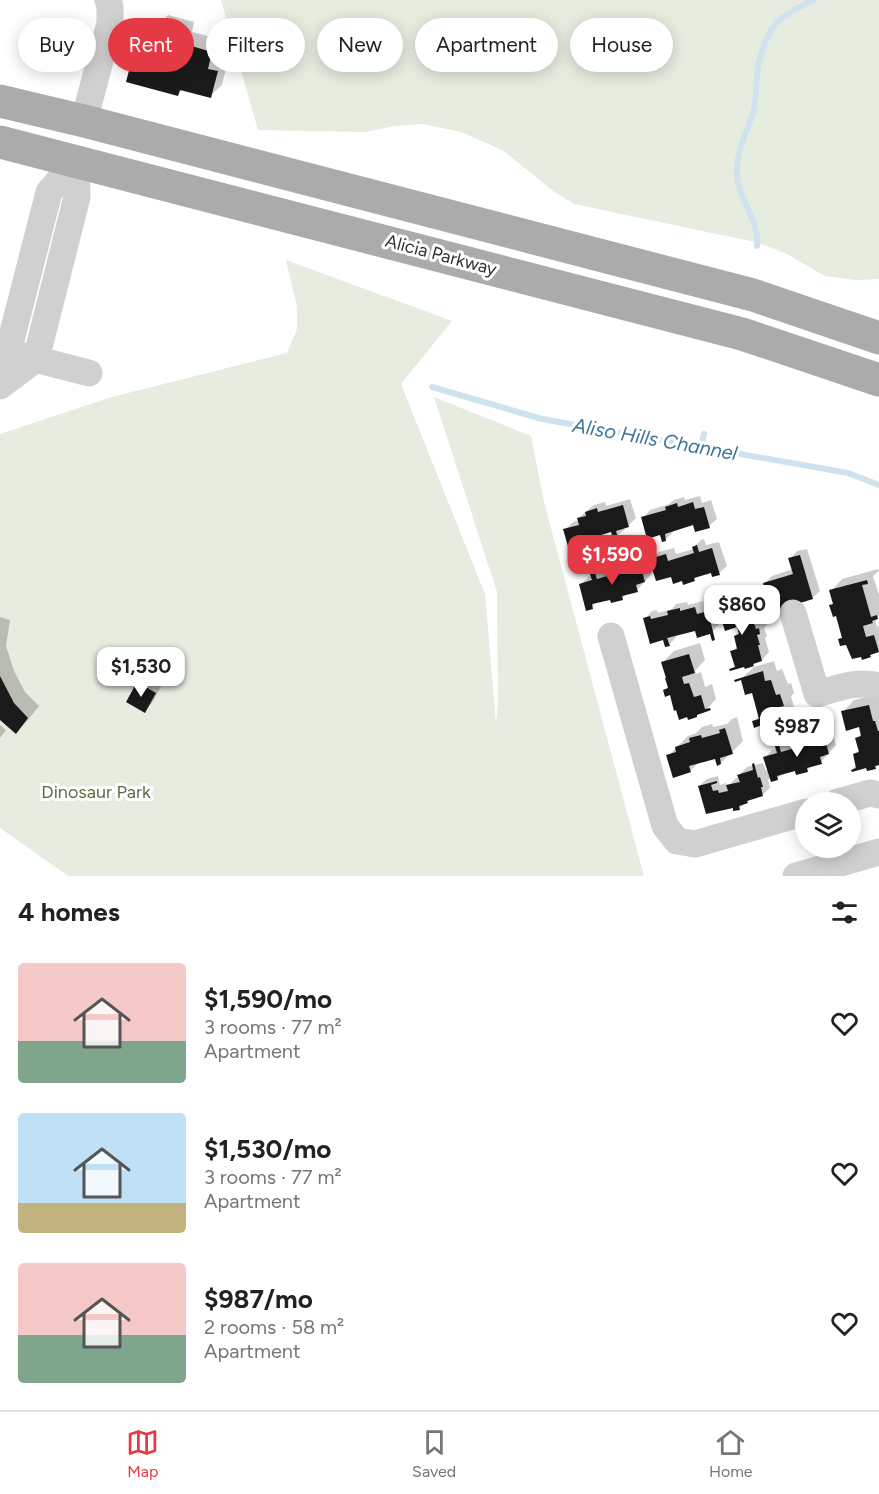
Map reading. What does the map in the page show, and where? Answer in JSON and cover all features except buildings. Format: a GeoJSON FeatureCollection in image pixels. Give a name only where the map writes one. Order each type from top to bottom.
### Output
{"type":"FeatureCollection","features":[{"type":"Feature","properties":{"kind":"main road"},"geometry":{"type":"LineString","coordinates":[[0,101],[753,295],[879,338]]}},
{"type":"Feature","properties":{"kind":"main road"},"geometry":{"type":"LineString","coordinates":[[76,161],[84,121]]}},
{"type":"Feature","properties":{"kind":"main road","name":"Alicia Parkway"},"geometry":{"type":"LineString","coordinates":[[0,142],[742,333],[879,380]]}},
{"type":"Feature","properties":{"kind":"lane"},"geometry":{"type":"LineString","coordinates":[[84,121],[110,23],[108,0]]}},
{"type":"Feature","properties":{"kind":"lane"},"geometry":{"type":"LineString","coordinates":[[76,161],[49,192],[2,358],[36,359],[89,373]]}},
{"type":"Feature","properties":{"kind":"lane"},"geometry":{"type":"LineString","coordinates":[[0,386],[36,359],[77,197],[76,161]]}},
{"type":"Feature","properties":{"kind":"lane"},"geometry":{"type":"LineString","coordinates":[[794,613],[817,694],[854,684],[868,683],[879,686]]}},
{"type":"Feature","properties":{"kind":"lane"},"geometry":{"type":"LineString","coordinates":[[611,636],[665,826],[677,841],[695,844],[795,815]]}},
{"type":"Feature","properties":{"kind":"lane"},"geometry":{"type":"LineString","coordinates":[[861,796],[870,793],[879,795]]}},
{"type":"Feature","properties":{"kind":"lane"},"geometry":{"type":"LineString","coordinates":[[796,876],[879,852]]}},
{"type":"Feature","properties":{"kind":"green space"},"geometry":{"type":"Polygon","coordinates":[[[221,0],[879,0],[879,279],[855,280],[825,276],[785,253],[755,242],[574,204],[553,191],[504,151],[461,132],[423,124],[364,132],[258,130],[241,72],[305,72],[305,18],[226,18],[221,0]]]}},
{"type":"Feature","properties":{"kind":"green space","name":"Dinosaur Park"},"geometry":{"type":"Polygon","coordinates":[[[286,260],[452,321],[401,384],[485,594],[496,723],[498,703],[497,592],[434,397],[531,436],[544,502],[644,876],[68,876],[0,828],[0,434],[112,397],[287,353],[297,329],[297,307],[286,260]]]}},
{"type":"Feature","properties":{"kind":"waterway"},"geometry":{"type":"LineString","coordinates":[[757,246],[753,219],[741,194],[737,167],[740,150],[754,109],[759,62],[771,30],[776,24],[788,13],[813,0]]}},
{"type":"Feature","properties":{"kind":"waterway","name":"Aliso Hills Channel"},"geometry":{"type":"LineString","coordinates":[[432,387],[542,419],[848,473],[879,485]]}},
{"type":"Feature","properties":{"kind":"waterway"},"geometry":{"type":"LineString","coordinates":[[701,447],[704,434]]}}]}
